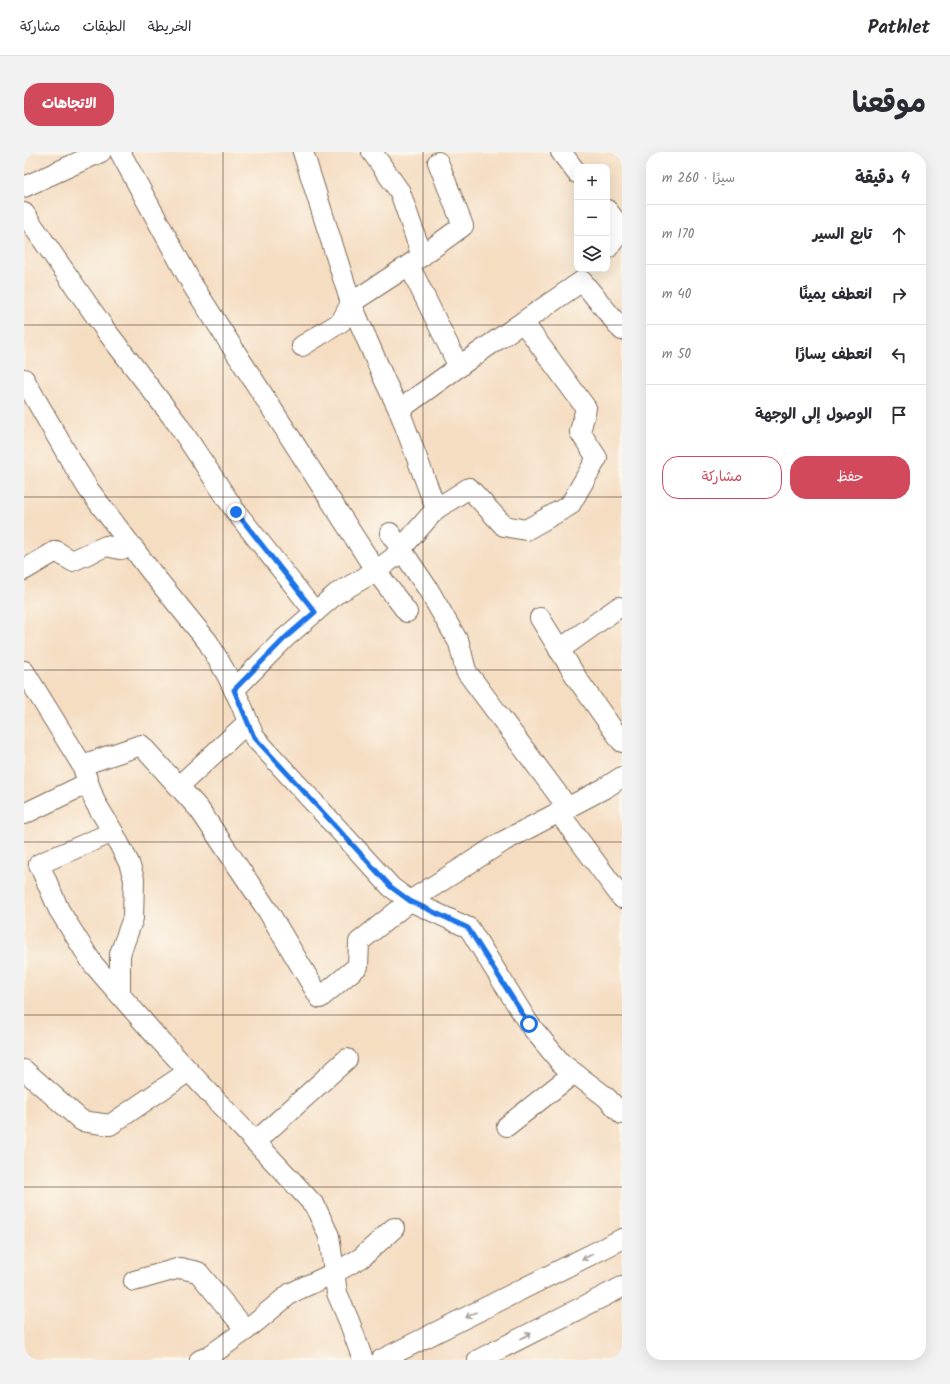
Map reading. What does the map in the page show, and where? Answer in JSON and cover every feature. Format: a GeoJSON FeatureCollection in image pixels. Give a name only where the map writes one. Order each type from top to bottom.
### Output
{"type":"FeatureCollection","features":[{"type":"Feature","properties":{"kind":"street"},"geometry":{"type":"LineString","coordinates":[[24,187],[101,152]]}},
{"type":"Feature","properties":{"kind":"street"},"geometry":{"type":"LineString","coordinates":[[120,152],[193,286],[376,571],[407,612]]}},
{"type":"Feature","properties":{"kind":"street"},"geometry":{"type":"LineString","coordinates":[[302,152],[351,303],[399,410],[436,509]]}},
{"type":"Feature","properties":{"kind":"street"},"geometry":{"type":"LineString","coordinates":[[372,152],[400,192],[416,260],[459,367]]}},
{"type":"Feature","properties":{"kind":"street"},"geometry":{"type":"LineString","coordinates":[[561,152],[574,169]]}},
{"type":"Feature","properties":{"kind":"street"},"geometry":{"type":"LineString","coordinates":[[302,346],[341,322],[351,303],[416,260],[463,226],[438,162]]}},
{"type":"Feature","properties":{"kind":"street"},"geometry":{"type":"LineString","coordinates":[[24,213],[104,328],[177,423],[236,512],[315,612]]}},
{"type":"Feature","properties":{"kind":"street"},"geometry":{"type":"LineString","coordinates":[[610,214],[622,230],[610,245]]}},
{"type":"Feature","properties":{"kind":"street"},"geometry":{"type":"LineString","coordinates":[[399,410],[587,275],[622,330]]}},
{"type":"Feature","properties":{"kind":"street"},"geometry":{"type":"LineString","coordinates":[[234,690],[285,638],[336,594],[376,571],[393,558],[395,541],[436,509],[470,488],[504,526],[526,530],[570,505],[597,458],[580,432],[586,408],[522,322]]}},
{"type":"Feature","properties":{"kind":"street"},"geometry":{"type":"LineString","coordinates":[[24,379],[89,490],[208,642],[234,690],[254,737],[391,887],[410,901],[468,928],[529,1024],[561,1063],[606,1097],[622,1114]]}},
{"type":"Feature","properties":{"kind":"street"},"geometry":{"type":"LineString","coordinates":[[395,541],[428,589],[459,643],[466,671],[563,810],[622,898]]}},
{"type":"Feature","properties":{"kind":"street"},"geometry":{"type":"LineString","coordinates":[[24,570],[56,551],[72,561],[106,546],[120,549],[133,547]]}},
{"type":"Feature","properties":{"kind":"street"},"geometry":{"type":"LineString","coordinates":[[559,650],[619,607]]}},
{"type":"Feature","properties":{"kind":"street"},"geometry":{"type":"LineString","coordinates":[[540,618],[578,680],[622,742]]}},
{"type":"Feature","properties":{"kind":"street"},"geometry":{"type":"LineString","coordinates":[[24,671],[85,774],[95,802],[129,862],[134,879],[133,918],[120,954],[120,994]]}},
{"type":"Feature","properties":{"kind":"street"},"geometry":{"type":"LineString","coordinates":[[179,786],[248,722]]}},
{"type":"Feature","properties":{"kind":"street"},"geometry":{"type":"LineString","coordinates":[[24,814],[85,774],[141,745],[199,809],[268,911],[320,998],[358,966],[359,942],[410,901],[504,841],[605,788],[622,777]]}},
{"type":"Feature","properties":{"kind":"street"},"geometry":{"type":"LineString","coordinates":[[113,832],[39,864],[59,910],[94,964],[155,1035],[315,1206],[329,1236],[336,1293],[349,1321],[363,1360]]}},
{"type":"Feature","properties":{"kind":"street"},"geometry":{"type":"LineString","coordinates":[[255,1142],[347,1059]]}},
{"type":"Feature","properties":{"kind":"street"},"geometry":{"type":"LineString","coordinates":[[24,1070],[82,1121],[110,1125],[189,1071]]}},
{"type":"Feature","properties":{"kind":"street"},"geometry":{"type":"LineString","coordinates":[[506,1126],[574,1073]]}},
{"type":"Feature","properties":{"kind":"street"},"geometry":{"type":"LineString","coordinates":[[200,1360],[208,1357],[246,1330],[291,1293],[334,1273],[361,1258],[394,1228]]}},
{"type":"Feature","properties":{"kind":"street"},"geometry":{"type":"LineString","coordinates":[[381,1360],[622,1239]]}},
{"type":"Feature","properties":{"kind":"street"},"geometry":{"type":"LineString","coordinates":[[134,1281],[180,1268],[198,1272],[246,1330]]}},
{"type":"Feature","properties":{"kind":"street"},"geometry":{"type":"LineString","coordinates":[[478,1360],[499,1355],[622,1287]]}},
{"type":"Feature","properties":{"kind":"route"},"geometry":{"type":"LineString","coordinates":[[236,512],[315,612],[285,638],[234,690],[254,737],[391,887],[410,901],[468,928],[529,1024]]}}]}
